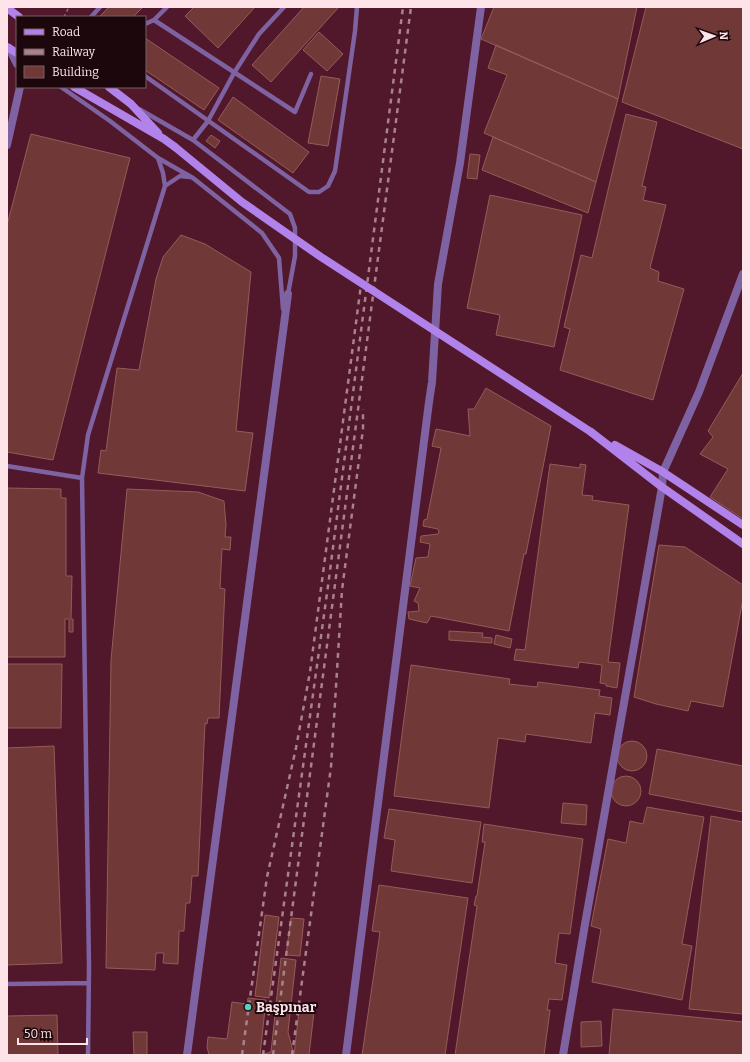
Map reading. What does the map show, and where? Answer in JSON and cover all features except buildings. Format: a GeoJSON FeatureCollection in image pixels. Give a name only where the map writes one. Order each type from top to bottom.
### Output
{"type":"FeatureCollection","features":[{"type":"Feature","properties":{"kind":"street"},"geometry":{"type":"LineString","coordinates":[[346,1055],[432,382],[438,284],[460,163],[475,46],[482,7]]}},
{"type":"Feature","properties":{"kind":"street"},"geometry":{"type":"LineString","coordinates":[[7,8],[18,16]]}},
{"type":"Feature","properties":{"kind":"street"},"geometry":{"type":"LineString","coordinates":[[8,48],[16,62]]}},
{"type":"Feature","properties":{"kind":"street"},"geometry":{"type":"LineString","coordinates":[[7,144],[21,88]]}},
{"type":"Feature","properties":{"kind":"street"},"geometry":{"type":"LineString","coordinates":[[76,88],[164,139],[242,202],[315,252],[591,432],[663,472],[743,525]]}},
{"type":"Feature","properties":{"kind":"street"},"geometry":{"type":"LineString","coordinates":[[110,88],[131,104],[164,139]]}},
{"type":"Feature","properties":{"kind":"street"},"geometry":{"type":"LineString","coordinates":[[563,1055],[662,487],[663,472],[699,392],[743,274]]}},
{"type":"Feature","properties":{"kind":"street"},"geometry":{"type":"LineString","coordinates":[[187,1055],[288,294]]}},
{"type":"Feature","properties":{"kind":"street"},"geometry":{"type":"LineString","coordinates":[[591,432],[662,487],[743,544]]}},
{"type":"Feature","properties":{"kind":"lane"},"geometry":{"type":"LineString","coordinates":[[92,16],[100,7]]}},
{"type":"Feature","properties":{"kind":"lane"},"geometry":{"type":"LineString","coordinates":[[146,24],[154,20],[167,7]]}},
{"type":"Feature","properties":{"kind":"lane"},"geometry":{"type":"LineString","coordinates":[[193,140],[208,121],[234,73],[259,34],[284,7]]}},
{"type":"Feature","properties":{"kind":"lane"},"geometry":{"type":"LineString","coordinates":[[146,77],[309,192],[319,192],[328,186],[335,171],[355,31],[357,7]]}},
{"type":"Feature","properties":{"kind":"lane"},"geometry":{"type":"LineString","coordinates":[[154,20],[295,112],[311,74]]}},
{"type":"Feature","properties":{"kind":"lane"},"geometry":{"type":"LineString","coordinates":[[62,88],[110,121],[158,158],[193,178],[262,233],[279,258],[284,326]]}},
{"type":"Feature","properties":{"kind":"lane"},"geometry":{"type":"LineString","coordinates":[[131,104],[193,140],[290,214],[294,228],[295,256],[288,294]]}},
{"type":"Feature","properties":{"kind":"lane"},"geometry":{"type":"LineString","coordinates":[[88,1055],[89,983],[82,478],[88,435],[165,186],[163,173],[158,158]]}},
{"type":"Feature","properties":{"kind":"lane"},"geometry":{"type":"LineString","coordinates":[[165,186],[180,176],[193,178]]}},
{"type":"Feature","properties":{"kind":"lane"},"geometry":{"type":"LineString","coordinates":[[7,466],[82,478]]}},
{"type":"Feature","properties":{"kind":"lane"},"geometry":{"type":"LineString","coordinates":[[7,984],[89,983]]}},
{"type":"Feature","properties":{"kind":"path"},"geometry":{"type":"LineString","coordinates":[[64,16],[69,7]]}},
{"type":"Feature","properties":{"kind":"shaded area"},"geometry":{"type":"Polygon","coordinates":[[[7,7],[743,7],[743,1055],[7,1055],[7,7]]]}},
{"type":"Feature","properties":{"kind":"railway"},"geometry":{"type":"LineString","coordinates":[[263,1055],[328,586],[403,7]]}},
{"type":"Feature","properties":{"kind":"railway"},"geometry":{"type":"LineString","coordinates":[[273,1055],[411,7]]}},
{"type":"Feature","properties":{"kind":"railway"},"geometry":{"type":"LineString","coordinates":[[242,1055],[267,877],[296,748],[310,672],[362,277]]}},
{"type":"Feature","properties":{"kind":"railway"},"geometry":{"type":"LineString","coordinates":[[292,1055],[331,767],[342,590],[363,429],[363,409]]}},
{"type":"Feature","properties":{"kind":"place","name":"Başpınar"},"geometry":{"type":"Point","coordinates":[248,1007]}}]}
